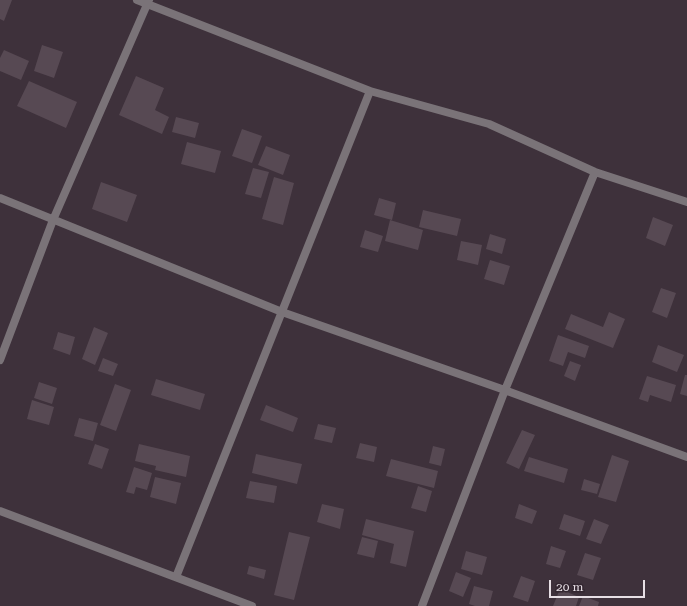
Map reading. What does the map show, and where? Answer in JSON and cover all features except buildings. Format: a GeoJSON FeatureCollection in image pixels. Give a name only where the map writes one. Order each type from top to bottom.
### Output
{"type":"FeatureCollection","features":[{"type":"Feature","properties":{"kind":"street"},"geometry":{"type":"LineString","coordinates":[[138,0],[149,2],[370,91],[489,124],[595,172],[687,202]]}},
{"type":"Feature","properties":{"kind":"street"},"geometry":{"type":"LineString","coordinates":[[0,360],[53,220],[149,2]]}},
{"type":"Feature","properties":{"kind":"street"},"geometry":{"type":"LineString","coordinates":[[176,577],[370,91]]}},
{"type":"Feature","properties":{"kind":"street"},"geometry":{"type":"LineString","coordinates":[[422,606],[506,390],[595,172]]}},
{"type":"Feature","properties":{"kind":"street"},"geometry":{"type":"LineString","coordinates":[[0,198],[282,312],[506,390],[687,457]]}},
{"type":"Feature","properties":{"kind":"street"},"geometry":{"type":"LineString","coordinates":[[0,511],[252,606]]}}]}
